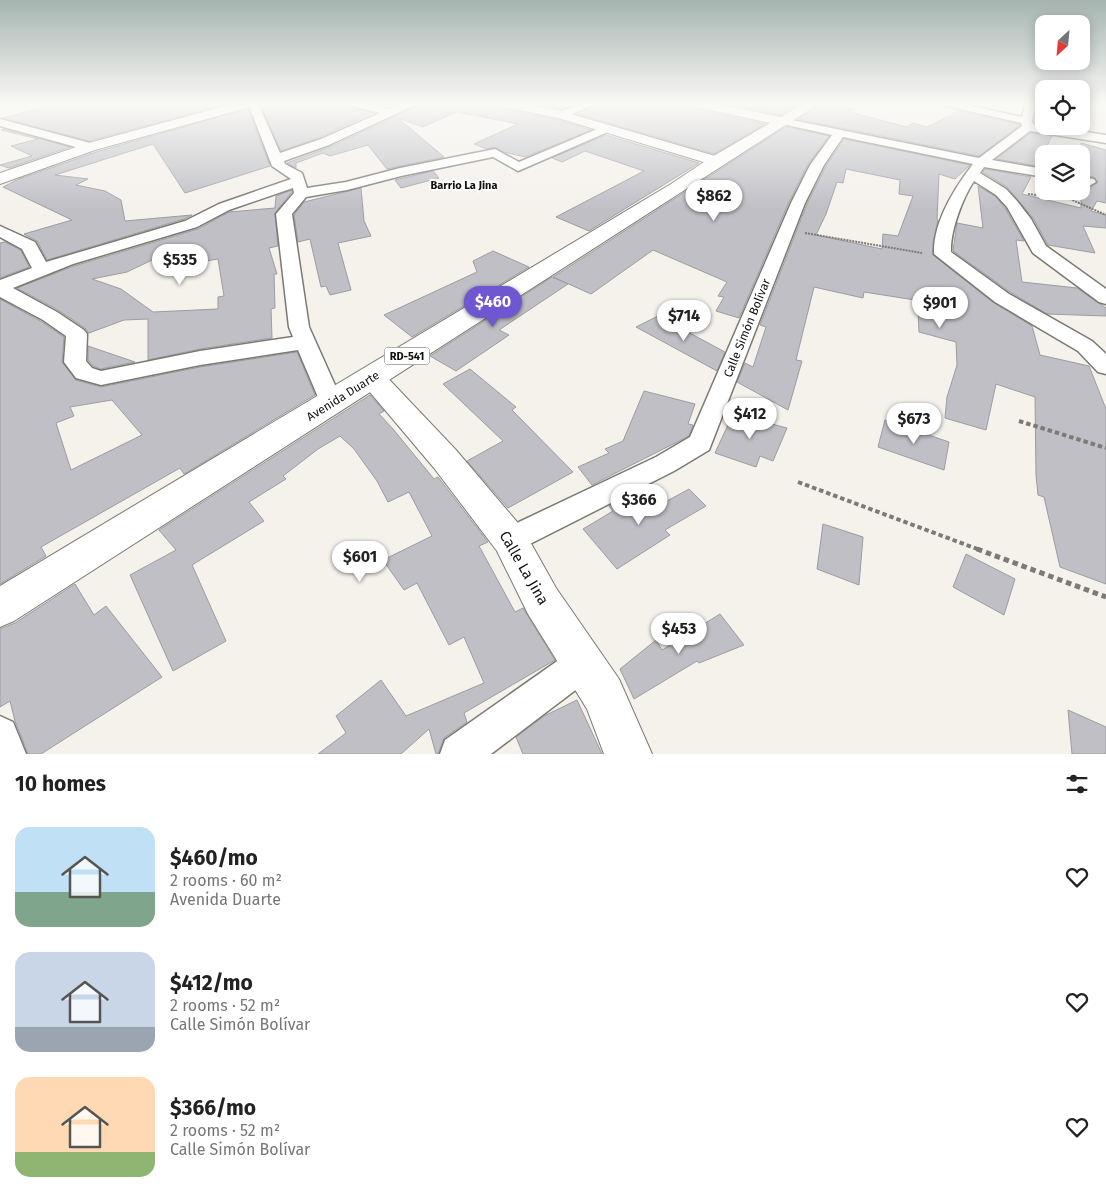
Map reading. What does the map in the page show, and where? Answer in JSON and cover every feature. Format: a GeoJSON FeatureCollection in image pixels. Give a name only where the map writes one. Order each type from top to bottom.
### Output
{"type":"FeatureCollection","features":[{"type":"Feature","properties":{"kind":"main road"},"geometry":{"type":"LineString","coordinates":[[0,179],[90,147],[122,138]]}},
{"type":"Feature","properties":{"kind":"main road"},"geometry":{"type":"LineString","coordinates":[[638,138],[716,161]]}},
{"type":"Feature","properties":{"kind":"main road","name":"Avenida Duarte"},"geometry":{"type":"LineString","coordinates":[[0,608],[755,138]]}},
{"type":"Feature","properties":{"kind":"main road","name":"Calle La Jina"},"geometry":{"type":"LineString","coordinates":[[372,378],[445,459],[510,540],[542,601],[602,695],[628,754]]}},
{"type":"Feature","properties":{"kind":"street"},"geometry":{"type":"LineString","coordinates":[[58,138],[90,147]]}},
{"type":"Feature","properties":{"kind":"street"},"geometry":{"type":"LineString","coordinates":[[268,138],[279,166],[297,176],[299,187],[284,214],[299,326],[331,403]]}},
{"type":"Feature","properties":{"kind":"street"},"geometry":{"type":"LineString","coordinates":[[277,159],[332,138]]}},
{"type":"Feature","properties":{"kind":"street"},"geometry":{"type":"LineString","coordinates":[[305,342],[200,358],[102,378],[84,373],[74,362],[77,334],[50,316],[12,297],[0,288],[67,260],[190,224],[224,207],[299,187],[347,186],[400,172],[495,153],[518,167],[585,138]]}},
{"type":"Feature","properties":{"kind":"street","name":"Calle Simón Bolívar"},"geometry":{"type":"LineString","coordinates":[[510,540],[665,464],[700,443],[787,230],[817,165],[836,138]]}},
{"type":"Feature","properties":{"kind":"street"},"geometry":{"type":"LineString","coordinates":[[860,138],[976,168],[1035,172]]}},
{"type":"Feature","properties":{"kind":"street"},"geometry":{"type":"LineString","coordinates":[[1011,138],[976,168],[961,190],[942,239],[943,254],[1002,298],[1085,346],[1106,367]]}},
{"type":"Feature","properties":{"kind":"street"},"geometry":{"type":"LineString","coordinates":[[976,168],[1012,204],[1023,219],[1039,249],[1106,298]]}},
{"type":"Feature","properties":{"kind":"street"},"geometry":{"type":"LineString","coordinates":[[0,231],[30,246],[42,270]]}},
{"type":"Feature","properties":{"kind":"street"},"geometry":{"type":"LineString","coordinates":[[1085,346],[1106,351]]}},
{"type":"Feature","properties":{"kind":"street"},"geometry":{"type":"LineString","coordinates":[[459,754],[582,664]]}},
{"type":"Feature","properties":{"kind":"street"},"geometry":{"type":"LineString","coordinates":[[0,735],[7,754]]}},
{"type":"Feature","properties":{"kind":"path"},"geometry":{"type":"LineString","coordinates":[[997,190],[1070,200],[1106,215]]}},
{"type":"Feature","properties":{"kind":"path"},"geometry":{"type":"LineString","coordinates":[[787,230],[949,258]]}},
{"type":"Feature","properties":{"kind":"path"},"geometry":{"type":"LineString","coordinates":[[1019,421],[1106,448]]}},
{"type":"Feature","properties":{"kind":"path"},"geometry":{"type":"LineString","coordinates":[[798,482],[1106,597]]}},
{"type":"Feature","properties":{"kind":"building"},"geometry":{"type":"Polygon","coordinates":[[[35,138],[38,138],[70,147],[9,168],[0,165],[32,156],[11,146],[38,139],[35,138]]]}},
{"type":"Feature","properties":{"kind":"building"},"geometry":{"type":"Polygon","coordinates":[[[78,138],[100,138],[89,141],[78,138]]]}},
{"type":"Feature","properties":{"kind":"building"},"geometry":{"type":"Polygon","coordinates":[[[145,138],[259,138],[270,166],[185,193],[153,144],[55,175],[88,179],[76,185],[105,191],[121,200],[125,221],[192,215],[47,260],[37,241],[24,234],[72,220],[3,187],[19,179],[96,152],[145,138]]]}},
{"type":"Feature","properties":{"kind":"building"},"geometry":{"type":"Polygon","coordinates":[[[275,138],[317,138],[281,151],[275,138]]]}},
{"type":"Feature","properties":{"kind":"building"},"geometry":{"type":"Polygon","coordinates":[[[349,138],[422,138],[444,157],[387,169],[368,145],[330,156],[323,153],[296,163],[296,168],[287,163],[349,138]]]}},
{"type":"Feature","properties":{"kind":"building"},"geometry":{"type":"Polygon","coordinates":[[[487,138],[571,138],[525,157],[504,152],[496,147],[487,149],[474,144],[487,138]]]}},
{"type":"Feature","properties":{"kind":"building"},"geometry":{"type":"Polygon","coordinates":[[[599,138],[617,138],[699,163],[589,231],[556,217],[644,171],[585,151],[562,162],[552,158],[599,138]]]}},
{"type":"Feature","properties":{"kind":"building"},"geometry":{"type":"Polygon","coordinates":[[[660,138],[741,138],[714,154],[660,138]]]}},
{"type":"Feature","properties":{"kind":"building"},"geometry":{"type":"Polygon","coordinates":[[[769,138],[827,138],[808,164],[789,202],[739,318],[716,311],[724,297],[718,296],[727,282],[653,250],[591,294],[553,277],[769,138]]]}},
{"type":"Feature","properties":{"kind":"building"},"geometry":{"type":"Polygon","coordinates":[[[892,138],[1003,138],[979,156],[892,138]]]}},
{"type":"Feature","properties":{"kind":"building"},"geometry":{"type":"Polygon","coordinates":[[[1023,138],[1051,138],[1048,145],[1035,145],[1035,166],[997,159],[1023,138]]]}},
{"type":"Feature","properties":{"kind":"building"},"geometry":{"type":"Polygon","coordinates":[[[844,139],[970,165],[955,179],[939,174],[938,220],[933,242],[933,255],[994,303],[1032,326],[1040,355],[1089,366],[1106,409],[1106,584],[1060,567],[1044,497],[1038,495],[1035,397],[996,384],[986,430],[945,418],[947,397],[957,365],[956,342],[919,332],[918,310],[914,309],[915,300],[864,292],[863,298],[814,287],[796,360],[802,361],[788,410],[737,382],[745,363],[753,367],[766,327],[760,325],[807,204],[826,166],[844,139]],[[846,169],[843,183],[837,182],[826,214],[816,235],[882,249],[883,234],[898,236],[913,196],[899,194],[900,180],[846,169]]]}},
{"type":"Feature","properties":{"kind":"building"},"geometry":{"type":"Polygon","coordinates":[[[1090,146],[1106,150],[1106,203],[1097,201],[1091,211],[1106,215],[1106,228],[1083,226],[1095,253],[1048,245],[1033,218],[1007,187],[983,172],[985,169],[1031,177],[1022,194],[1035,197],[1035,200],[1047,200],[1081,208],[1081,200],[1090,200],[1090,188],[1098,182],[1094,177],[1090,176],[1090,146]]]}},
{"type":"Feature","properties":{"kind":"building"},"geometry":{"type":"Polygon","coordinates":[[[433,171],[439,178],[401,188],[395,180],[433,171]]]}},
{"type":"Feature","properties":{"kind":"building"},"geometry":{"type":"Polygon","coordinates":[[[978,186],[995,196],[1005,208],[1024,241],[1016,240],[1022,282],[1077,288],[1106,308],[1106,316],[1047,314],[1010,292],[953,251],[957,223],[983,228],[978,186]]]}},
{"type":"Feature","properties":{"kind":"building"},"geometry":{"type":"Polygon","coordinates":[[[361,188],[364,221],[371,236],[338,243],[351,290],[330,295],[326,286],[321,287],[310,239],[298,242],[294,215],[304,202],[361,188]]]}},
{"type":"Feature","properties":{"kind":"building"},"geometry":{"type":"Polygon","coordinates":[[[292,190],[275,213],[278,246],[269,248],[277,274],[274,274],[275,308],[271,309],[272,338],[200,349],[148,360],[148,319],[124,320],[89,333],[85,328],[58,310],[17,288],[74,266],[198,229],[229,212],[275,208],[276,196],[292,190]],[[173,250],[127,272],[92,279],[121,289],[153,312],[218,309],[218,297],[224,296],[218,259],[200,262],[199,258],[172,263],[173,250]]]}},
{"type":"Feature","properties":{"kind":"building"},"geometry":{"type":"Polygon","coordinates":[[[5,242],[21,250],[29,267],[0,278],[0,243],[5,242]]]}},
{"type":"Feature","properties":{"kind":"building"},"geometry":{"type":"Polygon","coordinates":[[[493,251],[529,267],[412,337],[384,315],[477,272],[473,261],[493,251]]]}},
{"type":"Feature","properties":{"kind":"building"},"geometry":{"type":"Polygon","coordinates":[[[552,277],[568,284],[499,330],[509,335],[456,371],[430,356],[552,277]]]}},
{"type":"Feature","properties":{"kind":"building"},"geometry":{"type":"Polygon","coordinates":[[[0,299],[42,322],[64,337],[62,362],[76,380],[101,387],[200,367],[297,352],[315,395],[184,474],[180,468],[41,547],[46,556],[0,584],[0,299]],[[112,400],[70,407],[74,416],[56,423],[71,470],[142,435],[112,400]]]}},
{"type":"Feature","properties":{"kind":"building"},"geometry":{"type":"Polygon","coordinates":[[[658,316],[725,352],[717,371],[636,327],[658,316]]]}},
{"type":"Feature","properties":{"kind":"building"},"geometry":{"type":"Polygon","coordinates":[[[88,346],[135,362],[101,369],[93,366],[88,360],[88,346]]]}},
{"type":"Feature","properties":{"kind":"building"},"geometry":{"type":"Polygon","coordinates":[[[470,369],[516,407],[512,410],[573,472],[508,508],[467,461],[503,441],[443,384],[470,369]]]}},
{"type":"Feature","properties":{"kind":"building"},"geometry":{"type":"Polygon","coordinates":[[[644,391],[695,404],[688,424],[693,425],[689,436],[592,485],[578,467],[609,453],[605,449],[623,441],[644,391]]]}},
{"type":"Feature","properties":{"kind":"building"},"geometry":{"type":"Polygon","coordinates":[[[370,395],[384,411],[379,414],[434,479],[438,477],[488,542],[479,546],[515,612],[523,608],[555,660],[464,713],[467,722],[444,738],[438,754],[436,754],[429,729],[401,754],[318,754],[346,733],[336,716],[381,680],[406,716],[484,683],[464,637],[449,645],[417,583],[404,590],[383,560],[432,536],[409,492],[388,502],[377,481],[354,449],[340,436],[318,449],[283,476],[286,479],[249,502],[264,521],[192,565],[226,641],[173,671],[130,575],[176,550],[159,530],[370,395]]]}},
{"type":"Feature","properties":{"kind":"building"},"geometry":{"type":"Polygon","coordinates":[[[733,414],[787,428],[773,461],[760,456],[756,467],[715,453],[733,414]]]}},
{"type":"Feature","properties":{"kind":"building"},"geometry":{"type":"Polygon","coordinates":[[[885,420],[949,442],[944,470],[878,447],[885,420]]]}},
{"type":"Feature","properties":{"kind":"building"},"geometry":{"type":"Polygon","coordinates":[[[689,489],[706,506],[665,530],[670,535],[617,569],[583,529],[613,511],[609,506],[631,495],[647,512],[689,489]]]}},
{"type":"Feature","properties":{"kind":"building"},"geometry":{"type":"Polygon","coordinates":[[[823,524],[863,537],[859,585],[817,569],[823,524]]]}},
{"type":"Feature","properties":{"kind":"building"},"geometry":{"type":"Polygon","coordinates":[[[966,554],[1015,579],[1004,615],[953,587],[966,554]]]}},
{"type":"Feature","properties":{"kind":"building"},"geometry":{"type":"Polygon","coordinates":[[[75,584],[94,615],[106,606],[162,677],[41,754],[28,754],[15,721],[10,701],[0,707],[0,629],[15,623],[75,584]]]}},
{"type":"Feature","properties":{"kind":"building"},"geometry":{"type":"Polygon","coordinates":[[[720,614],[744,645],[699,663],[697,661],[634,699],[620,669],[656,640],[662,650],[720,614]]]}},
{"type":"Feature","properties":{"kind":"building"},"geometry":{"type":"Polygon","coordinates":[[[577,700],[602,754],[523,754],[516,737],[544,716],[577,700]]]}},
{"type":"Feature","properties":{"kind":"building"},"geometry":{"type":"Polygon","coordinates":[[[1068,710],[1106,727],[1106,754],[1072,754],[1068,710]]]}},
{"type":"Feature","properties":{"kind":"district","name":"Barrio La Jina"},"geometry":{"type":"Point","coordinates":[464,185]}}]}
